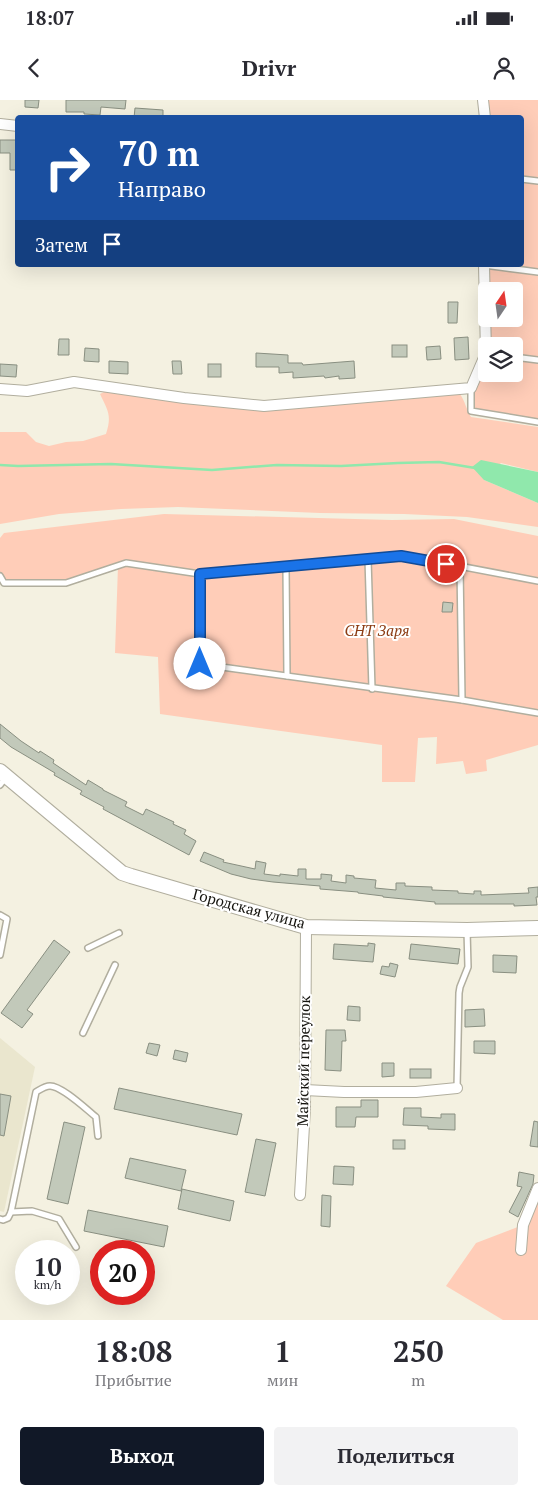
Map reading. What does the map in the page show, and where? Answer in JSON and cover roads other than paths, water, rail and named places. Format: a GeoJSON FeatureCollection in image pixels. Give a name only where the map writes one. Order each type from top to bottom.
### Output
{"type":"FeatureCollection","features":[{"type":"Feature","properties":{"kind":"street"},"geometry":{"type":"LineString","coordinates":[[483,100],[485,115]]}},
{"type":"Feature","properties":{"kind":"street"},"geometry":{"type":"LineString","coordinates":[[0,124],[15,126]]}},
{"type":"Feature","properties":{"kind":"street"},"geometry":{"type":"LineString","coordinates":[[484,267],[486,337]]}},
{"type":"Feature","properties":{"kind":"street"},"geometry":{"type":"LineString","coordinates":[[0,389],[27,391],[74,382],[184,398],[264,406],[471,388],[478,372]]}},
{"type":"Feature","properties":{"kind":"street","name":"Городская улица"},"geometry":{"type":"LineString","coordinates":[[2,778],[122,873],[306,927],[467,930],[538,928]]}},
{"type":"Feature","properties":{"kind":"street","name":"Майский переулок"},"geometry":{"type":"LineString","coordinates":[[300,1195],[305,1090],[306,927]]}},
{"type":"Feature","properties":{"kind":"street"},"geometry":{"type":"LineString","coordinates":[[305,1090],[416,1092],[457,1088]]}},
{"type":"Feature","properties":{"kind":"street"},"geometry":{"type":"LineString","coordinates":[[521,1250],[523,1225],[538,1188]]}},
{"type":"Feature","properties":{"kind":"lane"},"geometry":{"type":"LineString","coordinates":[[524,179],[538,181]]}},
{"type":"Feature","properties":{"kind":"lane"},"geometry":{"type":"LineString","coordinates":[[499,267],[538,272]]}},
{"type":"Feature","properties":{"kind":"lane"},"geometry":{"type":"LineString","coordinates":[[523,358],[538,360]]}},
{"type":"Feature","properties":{"kind":"lane"},"geometry":{"type":"LineString","coordinates":[[471,388],[471,411],[538,422]]}},
{"type":"Feature","properties":{"kind":"lane"},"geometry":{"type":"LineString","coordinates":[[0,576],[4,583],[66,583],[126,563],[200,574],[401,556],[538,581]]}},
{"type":"Feature","properties":{"kind":"lane"},"geometry":{"type":"LineString","coordinates":[[368,559],[372,689]]}},
{"type":"Feature","properties":{"kind":"lane"},"geometry":{"type":"LineString","coordinates":[[460,566],[462,700]]}},
{"type":"Feature","properties":{"kind":"lane"},"geometry":{"type":"LineString","coordinates":[[286,567],[287,676]]}},
{"type":"Feature","properties":{"kind":"lane"},"geometry":{"type":"LineString","coordinates":[[200,574],[200,664],[462,700],[538,713]]}},
{"type":"Feature","properties":{"kind":"lane"},"geometry":{"type":"LineString","coordinates":[[0,914],[7,919],[0,955]]}},
{"type":"Feature","properties":{"kind":"lane"},"geometry":{"type":"LineString","coordinates":[[457,1088],[459,993],[468,967],[467,930]]}},
{"type":"Feature","properties":{"kind":"lane"},"geometry":{"type":"LineString","coordinates":[[88,948],[119,933]]}},
{"type":"Feature","properties":{"kind":"lane"},"geometry":{"type":"LineString","coordinates":[[83,1033],[115,965]]}},
{"type":"Feature","properties":{"kind":"lane"},"geometry":{"type":"LineString","coordinates":[[0,1219],[8,1218],[11,1212],[36,1092],[52,1085],[62,1090],[96,1117],[98,1136]]}},
{"type":"Feature","properties":{"kind":"lane"},"geometry":{"type":"LineString","coordinates":[[11,1212],[32,1211],[59,1219],[72,1240]]}},
{"type":"Feature","properties":{"kind":"waterway"},"geometry":{"type":"LineString","coordinates":[[0,465],[111,464],[212,470],[277,465],[341,466],[439,462],[475,468]]}},
{"type":"Feature","properties":{"kind":"park label","name":"СНТ Заря"},"geometry":{"type":"Point","coordinates":[377,631]}}]}
